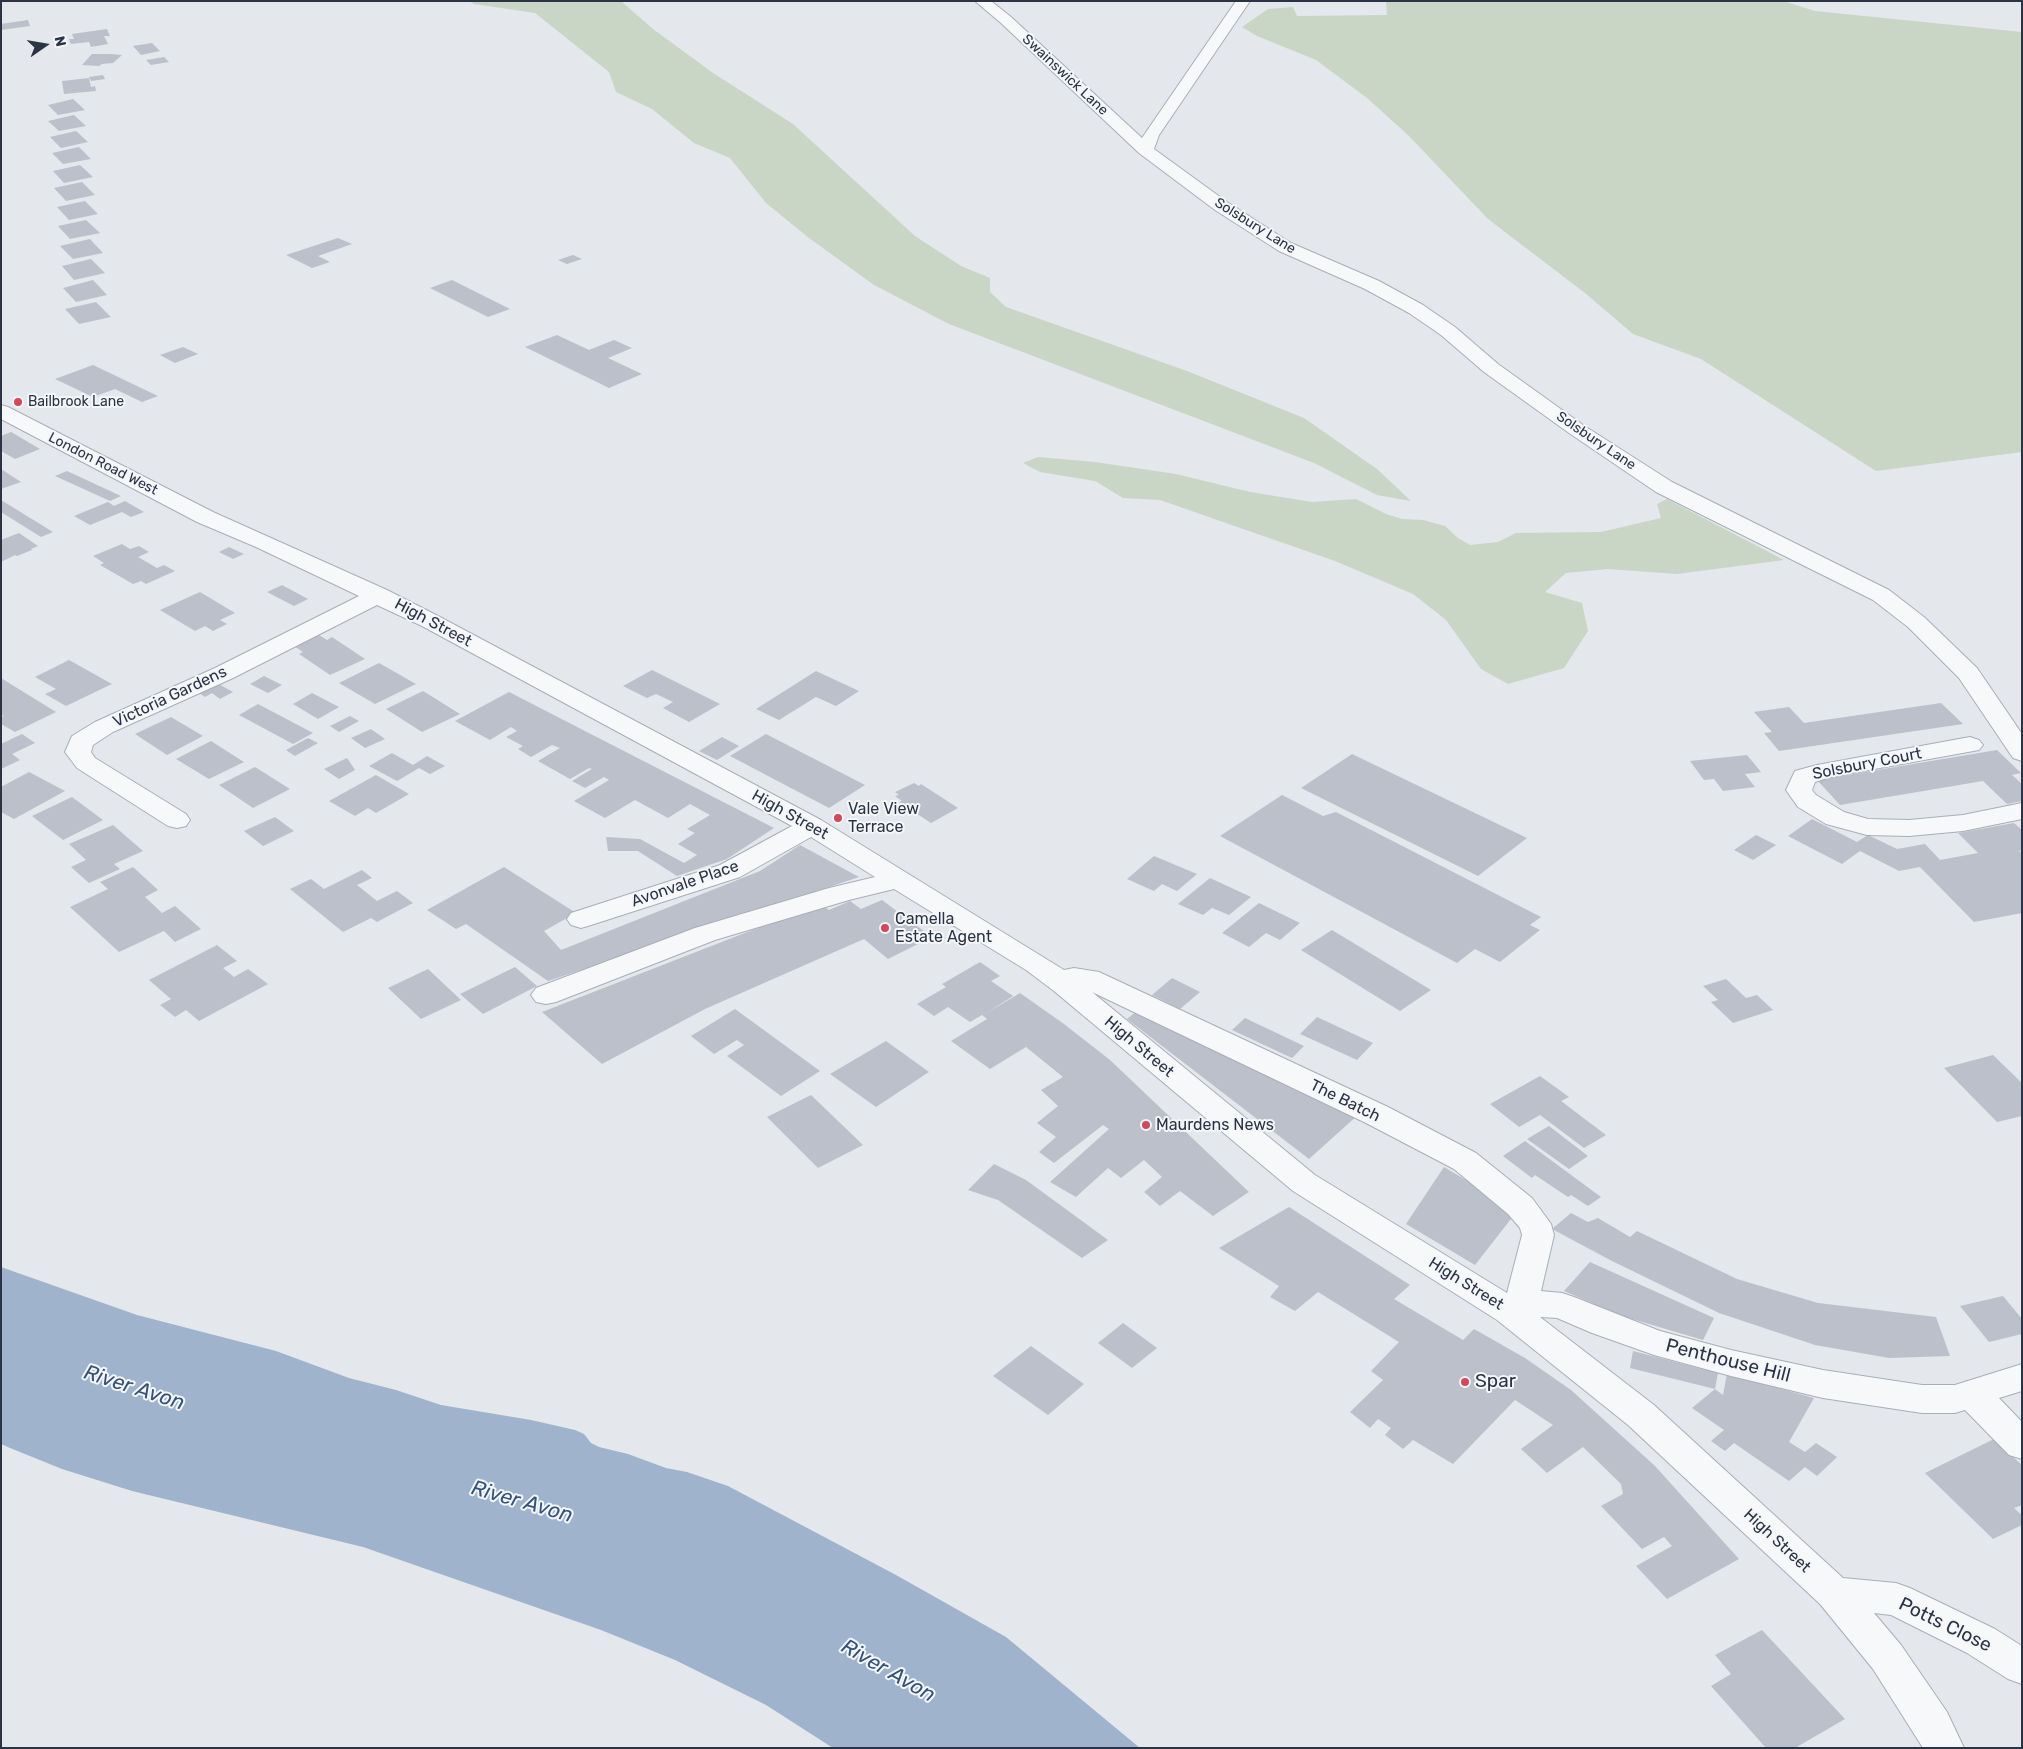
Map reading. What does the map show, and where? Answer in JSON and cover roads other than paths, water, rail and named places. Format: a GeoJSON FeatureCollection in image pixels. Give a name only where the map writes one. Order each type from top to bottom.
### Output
{"type":"FeatureCollection","features":[{"type":"Feature","properties":{"kind":"street","name":"Swainswick Lane"},"geometry":{"type":"LineString","coordinates":[[982,1],[1006,20],[1145,150]]}},
{"type":"Feature","properties":{"kind":"street"},"geometry":{"type":"LineString","coordinates":[[1145,150],[1150,135],[1243,1]]}},
{"type":"Feature","properties":{"kind":"street","name":"Solsbury Lane"},"geometry":{"type":"LineString","coordinates":[[1145,150],[1221,206],[1285,247],[1372,285],[1416,309],[1448,331],[1498,373],[1576,429],[1664,487],[1881,595],[1916,622],[1968,673],[2022,753]]}},
{"type":"Feature","properties":{"kind":"street","name":"London Road West"},"geometry":{"type":"LineString","coordinates":[[1,411],[205,516]]}},
{"type":"Feature","properties":{"kind":"street","name":"High Street"},"geometry":{"type":"LineString","coordinates":[[205,516],[379,595],[812,826],[1036,964],[1064,984],[1304,1183],[1515,1308],[1640,1415],[1834,1593],[1886,1657],[1932,1725],[1944,1748]]}},
{"type":"Feature","properties":{"kind":"street","name":"Victoria Gardens"},"geometry":{"type":"LineString","coordinates":[[177,820],[86,763],[78,752],[81,741],[104,727],[224,673],[379,595]]}},
{"type":"Feature","properties":{"kind":"street","name":"Solsbury Court"},"geometry":{"type":"LineString","coordinates":[[1970,744],[1826,770],[1804,777],[1798,790],[1807,801],[1834,818],[1867,827],[1909,828],[1963,823],[2022,811]]}},
{"type":"Feature","properties":{"kind":"street","name":"Avonvale Place"},"geometry":{"type":"LineString","coordinates":[[581,919],[730,871],[812,826]]}},
{"type":"Feature","properties":{"kind":"street"},"geometry":{"type":"LineString","coordinates":[[546,995],[705,934],[899,878]]}},
{"type":"Feature","properties":{"kind":"street","name":"The Batch"},"geometry":{"type":"LineString","coordinates":[[1064,984],[1074,976],[1090,979],[1377,1116],[1465,1161],[1520,1206],[1535,1224],[1538,1236],[1515,1308]]}},
{"type":"Feature","properties":{"kind":"street","name":"Penthouse Hill"},"geometry":{"type":"LineString","coordinates":[[1515,1308],[1543,1304],[1562,1306],[1654,1342],[1730,1363],[1823,1384],[1922,1399],[1963,1396],[2022,1377]]}},
{"type":"Feature","properties":{"kind":"street"},"geometry":{"type":"LineString","coordinates":[[1963,1396],[2022,1445]]}},
{"type":"Feature","properties":{"kind":"street","name":"Potts Close"},"geometry":{"type":"LineString","coordinates":[[1834,1593],[1896,1599],[1980,1641],[2022,1667]]}},
{"type":"Feature","properties":{"kind":"water","name":"River Avon"},"geometry":{"type":"Polygon","coordinates":[[[1,1267],[137,1315],[276,1351],[349,1378],[396,1390],[441,1405],[531,1420],[575,1430],[584,1434],[591,1443],[599,1447],[628,1454],[666,1468],[687,1472],[728,1486],[896,1575],[1006,1637],[1140,1748],[833,1748],[766,1705],[675,1660],[601,1630],[363,1547],[132,1491],[62,1469],[10,1448],[1,1444],[1,1267]]]}},
{"type":"Feature","properties":{"kind":"place","name":"Bailbrook Lane"},"geometry":{"type":"Point","coordinates":[18,402]}},
{"type":"Feature","properties":{"kind":"place","name":"Vale View Terrace"},"geometry":{"type":"Point","coordinates":[838,818]}},
{"type":"Feature","properties":{"kind":"place","name":"Camella Estate Agent"},"geometry":{"type":"Point","coordinates":[885,928]}},
{"type":"Feature","properties":{"kind":"place","name":"Maurdens News"},"geometry":{"type":"Point","coordinates":[1146,1125]}},
{"type":"Feature","properties":{"kind":"place","name":"Spar"},"geometry":{"type":"Point","coordinates":[1465,1382]}}]}
